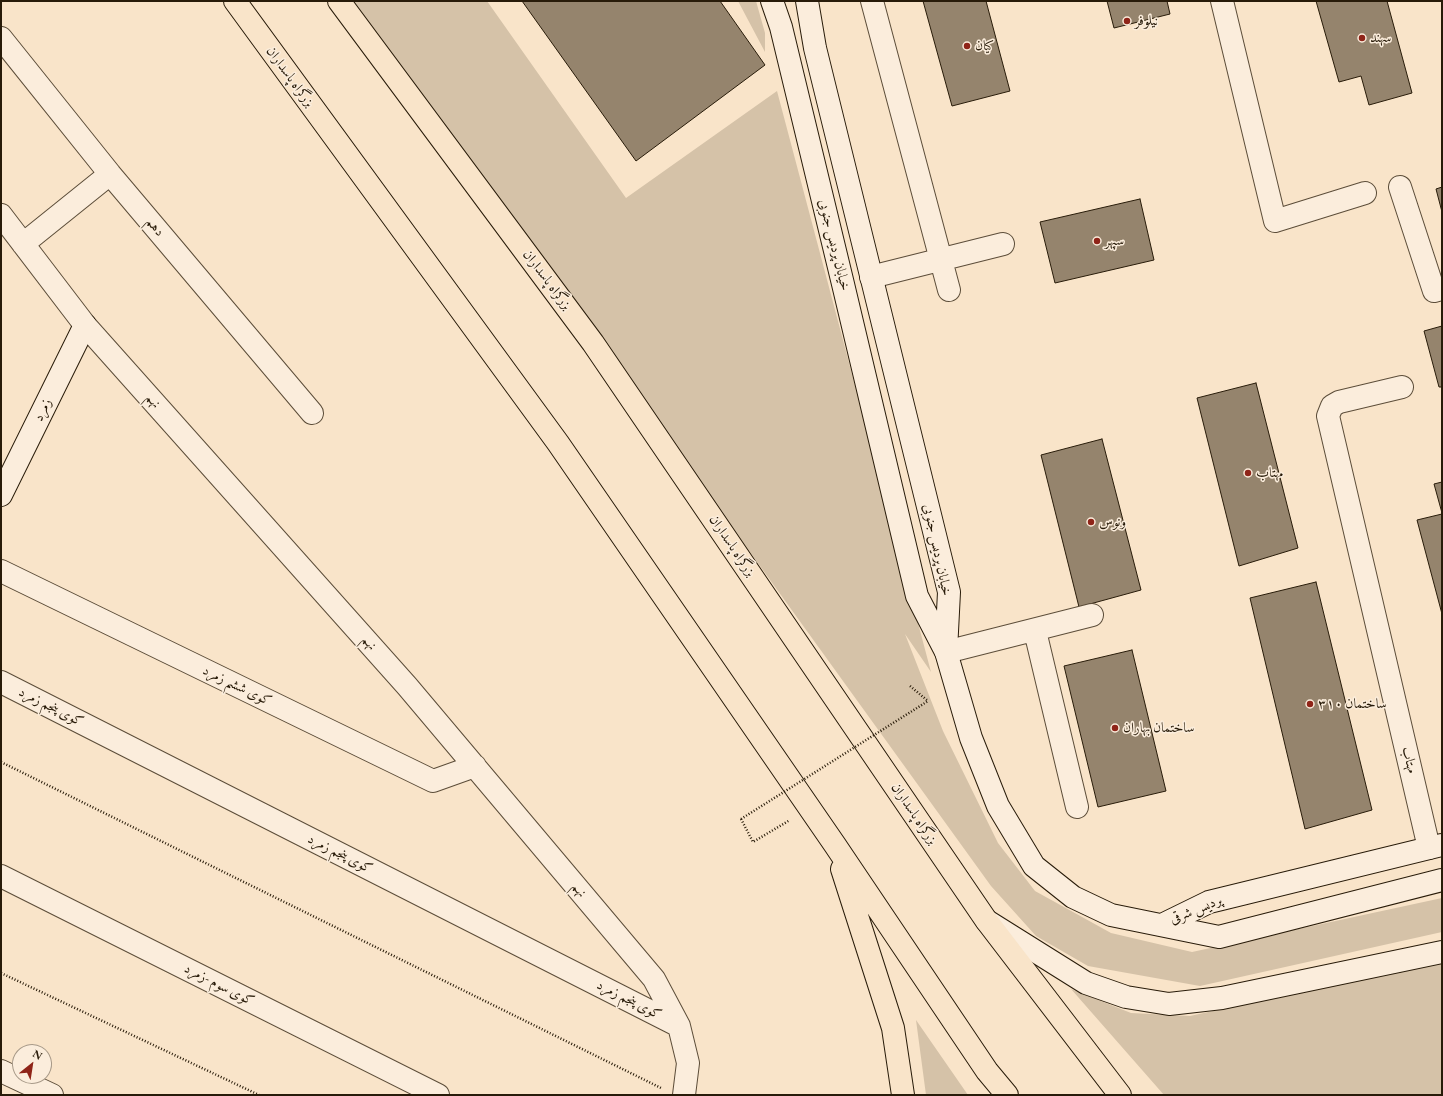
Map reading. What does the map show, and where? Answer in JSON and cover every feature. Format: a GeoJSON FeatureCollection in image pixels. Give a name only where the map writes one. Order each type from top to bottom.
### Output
{"type":"FeatureCollection","features":[{"type":"Feature","properties":{"kind":"highway","name":"بزرگراه پاسداران"},"geometry":{"type":"LineString","coordinates":[[235,1],[558,443],[809,808],[987,1071],[1007,1095]]}},
{"type":"Feature","properties":{"kind":"highway","name":"بزرگراه پاسداران"},"geometry":{"type":"LineString","coordinates":[[339,1],[593,343],[986,920],[1120,1095]]}},
{"type":"Feature","properties":{"kind":"highway"},"geometry":{"type":"LineString","coordinates":[[834,846],[894,1028],[903,1095]]}},
{"type":"Feature","properties":{"kind":"street","name":"خیابان پردیس جنوبی"},"geometry":{"type":"LineString","coordinates":[[772,1],[782,35],[843,284],[917,596],[946,652]]}},
{"type":"Feature","properties":{"kind":"street","name":"خیابان پردیس جنوبی"},"geometry":{"type":"LineString","coordinates":[[808,1],[815,48],[949,592],[946,652]]}},
{"type":"Feature","properties":{"kind":"street"},"geometry":{"type":"LineString","coordinates":[[872,1],[949,290]]}},
{"type":"Feature","properties":{"kind":"street"},"geometry":{"type":"LineString","coordinates":[[1222,1],[1275,222],[1365,193]]}},
{"type":"Feature","properties":{"kind":"street","name":"دهم"},"geometry":{"type":"LineString","coordinates":[[1,38],[110,174],[312,413]]}},
{"type":"Feature","properties":{"kind":"street"},"geometry":{"type":"LineString","coordinates":[[23,244],[110,174]]}},
{"type":"Feature","properties":{"kind":"street"},"geometry":{"type":"LineString","coordinates":[[1400,187],[1434,291],[1442,289]]}},
{"type":"Feature","properties":{"kind":"street","name":"نهم"},"geometry":{"type":"LineString","coordinates":[[1,215],[85,326],[407,686],[654,979],[679,1026],[688,1063],[684,1095]]}},
{"type":"Feature","properties":{"kind":"street"},"geometry":{"type":"LineString","coordinates":[[843,284],[1003,244]]}},
{"type":"Feature","properties":{"kind":"street","name":"زمرد"},"geometry":{"type":"LineString","coordinates":[[1,494],[85,326]]}},
{"type":"Feature","properties":{"kind":"street","name":"مهتاب"},"geometry":{"type":"LineString","coordinates":[[1402,386],[1339,402],[1332,406],[1328,416],[1436,847],[1440,880]]}},
{"type":"Feature","properties":{"kind":"street","name":"کوی ششم زمرد"},"geometry":{"type":"LineString","coordinates":[[1,571],[433,781],[475,766]]}},
{"type":"Feature","properties":{"kind":"street"},"geometry":{"type":"LineString","coordinates":[[1092,615],[946,652],[971,738],[998,806],[1034,866],[1073,897],[1112,915],[1162,925]]}},
{"type":"Feature","properties":{"kind":"street"},"geometry":{"type":"LineString","coordinates":[[1035,630],[1077,807]]}},
{"type":"Feature","properties":{"kind":"street","name":"کوی پنجم زمرد"},"geometry":{"type":"LineString","coordinates":[[1,682],[679,1026]]}},
{"type":"Feature","properties":{"kind":"street","name":"پردیس شرقی"},"geometry":{"type":"LineString","coordinates":[[1162,925],[1208,902],[1436,847]]}},
{"type":"Feature","properties":{"kind":"street","name":"کوی سوم -زمرد"},"geometry":{"type":"LineString","coordinates":[[1,876],[438,1095]]}},
{"type":"Feature","properties":{"kind":"street","name":"پردیس شرقی"},"geometry":{"type":"LineString","coordinates":[[1162,925],[1219,937],[1440,880]]}},
{"type":"Feature","properties":{"kind":"street"},"geometry":{"type":"LineString","coordinates":[[986,920],[1086,983],[1126,997],[1169,1004],[1222,998],[1442,952]]}},
{"type":"Feature","properties":{"kind":"street"},"geometry":{"type":"LineString","coordinates":[[1,1071],[52,1095]]}},
{"type":"Feature","properties":{"kind":"path"},"geometry":{"type":"LineString","coordinates":[[809,808],[753,842],[741,819],[928,701],[910,686]]}},
{"type":"Feature","properties":{"kind":"path"},"geometry":{"type":"LineString","coordinates":[[1,762],[662,1088]]}},
{"type":"Feature","properties":{"kind":"path"},"geometry":{"type":"LineString","coordinates":[[1,973],[259,1095]]}},
{"type":"Feature","properties":{"kind":"shaded area"},"geometry":{"type":"Polygon","coordinates":[[[352,1],[487,1],[626,198],[777,91],[931,672],[905,634],[943,731],[998,843],[1035,891],[1111,933],[1192,952],[1442,898],[1442,932],[1200,986],[1088,966],[1036,936],[991,886],[352,1]]]}},
{"type":"Feature","properties":{"kind":"shaded area"},"geometry":{"type":"Polygon","coordinates":[[[738,1],[756,1],[765,33],[765,52],[738,1]]]}},
{"type":"Feature","properties":{"kind":"shaded area"},"geometry":{"type":"Polygon","coordinates":[[[1442,961],[1442,1095],[1164,1095],[1071,989],[1131,1013],[1190,1016],[1442,961]]]}},
{"type":"Feature","properties":{"kind":"shaded area"},"geometry":{"type":"Polygon","coordinates":[[[916,1020],[968,1095],[926,1095],[916,1020]]]}},
{"type":"Feature","properties":{"kind":"building"},"geometry":{"type":"Polygon","coordinates":[[[522,1],[720,1],[765,65],[636,161],[522,1]]]}},
{"type":"Feature","properties":{"kind":"building","name":"کیان"},"geometry":{"type":"Polygon","coordinates":[[[923,1],[986,1],[1010,91],[952,106],[923,1]]]}},
{"type":"Feature","properties":{"kind":"building","name":"نیلوفر"},"geometry":{"type":"Polygon","coordinates":[[[1107,1],[1167,1],[1170,14],[1114,28],[1107,1]]]}},
{"type":"Feature","properties":{"kind":"building","name":"سهند"},"geometry":{"type":"Polygon","coordinates":[[[1316,1],[1387,1],[1412,93],[1369,105],[1361,76],[1339,82],[1316,1]]]}},
{"type":"Feature","properties":{"kind":"building"},"geometry":{"type":"Polygon","coordinates":[[[1442,187],[1442,212],[1436,189],[1442,187]]]}},
{"type":"Feature","properties":{"kind":"building","name":"سپهر"},"geometry":{"type":"Polygon","coordinates":[[[1140,199],[1154,260],[1055,283],[1040,222],[1140,199]]]}},
{"type":"Feature","properties":{"kind":"building"},"geometry":{"type":"Polygon","coordinates":[[[1442,326],[1442,387],[1439,387],[1424,331],[1442,326]]]}},
{"type":"Feature","properties":{"kind":"building","name":"مهتاب"},"geometry":{"type":"Polygon","coordinates":[[[1256,383],[1298,548],[1239,566],[1197,398],[1256,383]]]}},
{"type":"Feature","properties":{"kind":"building","name":"ونوس"},"geometry":{"type":"Polygon","coordinates":[[[1102,439],[1141,590],[1079,607],[1041,455],[1102,439]]]}},
{"type":"Feature","properties":{"kind":"building"},"geometry":{"type":"Polygon","coordinates":[[[1442,482],[1442,513],[1434,484],[1442,482]]]}},
{"type":"Feature","properties":{"kind":"building"},"geometry":{"type":"Polygon","coordinates":[[[1442,514],[1442,614],[1417,520],[1442,514]]]}},
{"type":"Feature","properties":{"kind":"building","name":"ساختمان ۳۱۰"},"geometry":{"type":"Polygon","coordinates":[[[1316,582],[1372,810],[1305,829],[1250,598],[1316,582]]]}},
{"type":"Feature","properties":{"kind":"building","name":"ساختمان بهاران"},"geometry":{"type":"Polygon","coordinates":[[[1132,650],[1166,791],[1098,807],[1064,666],[1132,650]]]}},
{"type":"Feature","properties":{"kind":"place","name":"نیلوفر"},"geometry":{"type":"Point","coordinates":[1127,21]}},
{"type":"Feature","properties":{"kind":"place","name":"سهند"},"geometry":{"type":"Point","coordinates":[1362,38]}},
{"type":"Feature","properties":{"kind":"place","name":"کیان"},"geometry":{"type":"Point","coordinates":[967,46]}},
{"type":"Feature","properties":{"kind":"place","name":"سپهر"},"geometry":{"type":"Point","coordinates":[1097,241]}},
{"type":"Feature","properties":{"kind":"place","name":"مهتاب"},"geometry":{"type":"Point","coordinates":[1248,473]}},
{"type":"Feature","properties":{"kind":"place","name":"ونوس"},"geometry":{"type":"Point","coordinates":[1091,522]}},
{"type":"Feature","properties":{"kind":"place","name":"ساختمان ۳۱۰"},"geometry":{"type":"Point","coordinates":[1310,704]}},
{"type":"Feature","properties":{"kind":"place","name":"ساختمان بهاران"},"geometry":{"type":"Point","coordinates":[1115,728]}}]}
